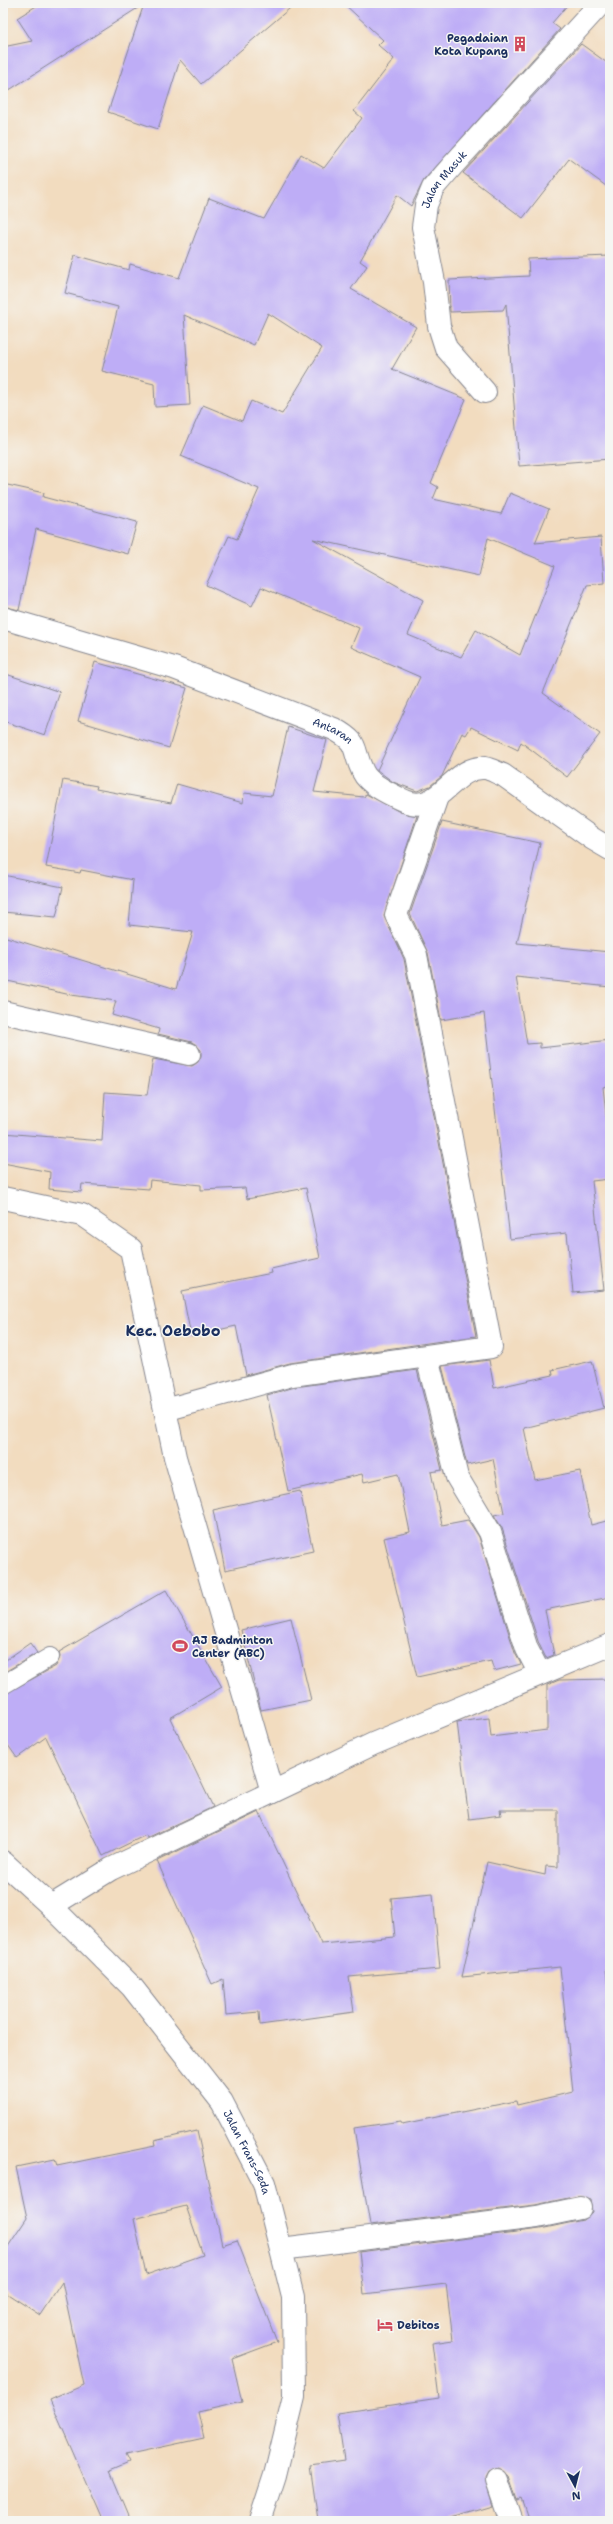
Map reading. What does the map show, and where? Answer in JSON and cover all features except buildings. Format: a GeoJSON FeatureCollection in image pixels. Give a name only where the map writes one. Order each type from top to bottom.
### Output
{"type":"FeatureCollection","features":[{"type":"Feature","properties":{"kind":"street","name":"Jalan Masuk"},"geometry":{"type":"LineString","coordinates":[[485,392],[446,348],[439,326],[434,282],[423,227],[426,204],[433,188],[443,176],[601,3]]}},
{"type":"Feature","properties":{"kind":"street","name":"Antaran"},"geometry":{"type":"LineString","coordinates":[[3,618],[174,668],[334,729],[350,738],[357,750],[363,772],[372,783],[406,801],[416,804],[437,797],[466,771],[486,768],[502,775],[593,839],[610,849]]}},
{"type":"Feature","properties":{"kind":"street"},"geometry":{"type":"LineString","coordinates":[[165,1410],[292,1375],[491,1347],[416,955],[396,915],[437,797]]}},
{"type":"Feature","properties":{"kind":"street"},"geometry":{"type":"LineString","coordinates":[[3,1012],[189,1054]]}},
{"type":"Feature","properties":{"kind":"street"},"geometry":{"type":"LineString","coordinates":[[3,1198],[82,1215],[131,1249],[175,1457],[272,1792]]}},
{"type":"Feature","properties":{"kind":"street"},"geometry":{"type":"LineString","coordinates":[[427,1357],[457,1477],[490,1532],[527,1649],[540,1674]]}},
{"type":"Feature","properties":{"kind":"street"},"geometry":{"type":"LineString","coordinates":[[51,1906],[111,1869],[374,1744],[610,1645]]}},
{"type":"Feature","properties":{"kind":"street","name":"Jalan Frans-Seda"},"geometry":{"type":"LineString","coordinates":[[3,1862],[51,1906],[132,1987],[222,2102],[264,2183],[293,2297],[294,2397],[275,2475],[260,2521]]}},
{"type":"Feature","properties":{"kind":"street"},"geometry":{"type":"LineString","coordinates":[[281,2249],[537,2216],[580,2208]]}},
{"type":"Feature","properties":{"kind":"street"},"geometry":{"type":"LineString","coordinates":[[496,2480],[511,2521]]}},
{"type":"Feature","properties":{"kind":"lane"},"geometry":{"type":"LineString","coordinates":[[3,1685],[50,1657]]}},
{"type":"Feature","properties":{"kind":"place","name":"Pegadaian Kota Kupang"},"geometry":{"type":"Point","coordinates":[520,44]}},
{"type":"Feature","properties":{"kind":"place","name":"AJ Badminton Center (ABC)"},"geometry":{"type":"Point","coordinates":[180,1646]}},
{"type":"Feature","properties":{"kind":"place","name":"Debitos"},"geometry":{"type":"Point","coordinates":[385,2325]}},
{"type":"Feature","properties":{"kind":"district","name":"Kec. Oebobo"},"geometry":{"type":"Point","coordinates":[173,1331]}}]}
